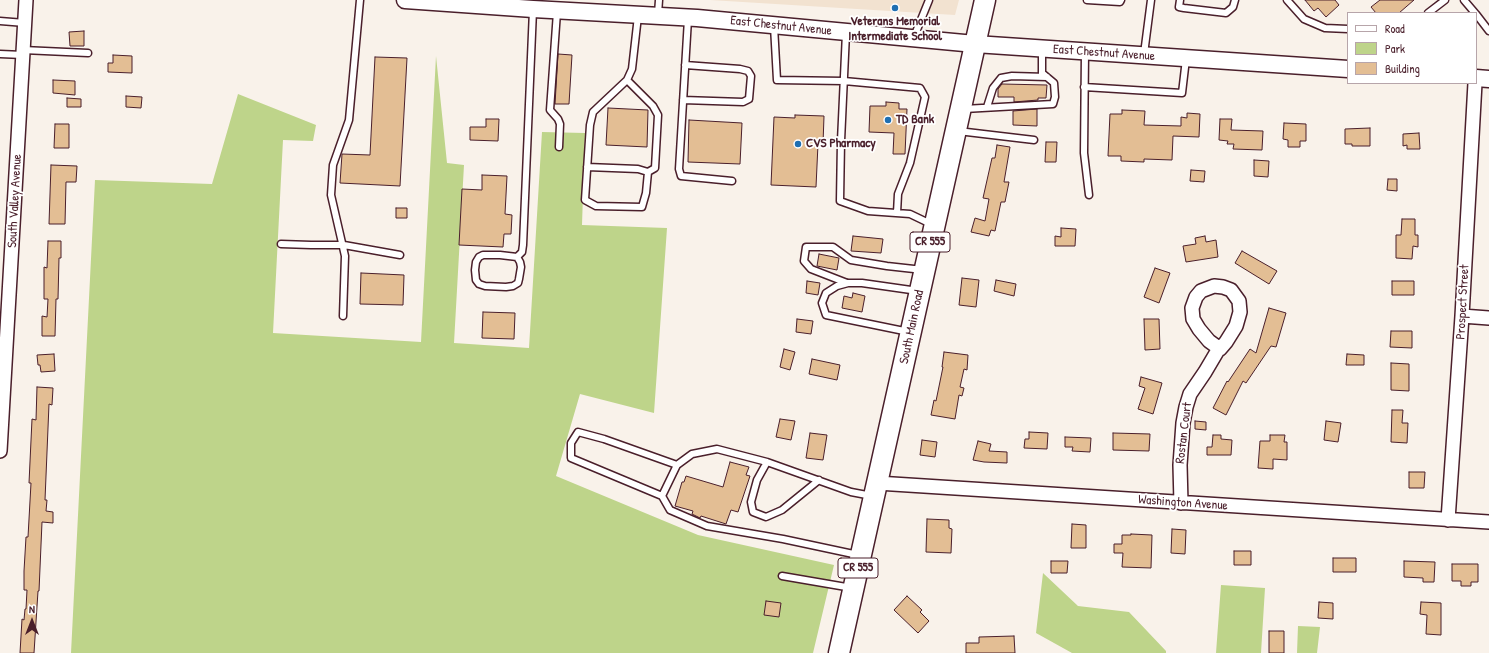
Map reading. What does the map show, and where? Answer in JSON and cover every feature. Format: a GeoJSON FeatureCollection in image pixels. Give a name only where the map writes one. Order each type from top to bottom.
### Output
{"type":"FeatureCollection","features":[{"type":"Feature","properties":{"kind":"main road","name":"South Main Road"},"geometry":{"type":"LineString","coordinates":[[839,653],[985,0]]}},
{"type":"Feature","properties":{"kind":"street","name":"South Valley Avenue"},"geometry":{"type":"LineString","coordinates":[[0,451],[26,0]]}},
{"type":"Feature","properties":{"kind":"street","name":"East Chestnut Avenue"},"geometry":{"type":"LineString","coordinates":[[405,0],[638,14],[659,8],[688,17],[975,44],[1347,69]]}},
{"type":"Feature","properties":{"kind":"street"},"geometry":{"type":"LineString","coordinates":[[1477,78],[1489,79]]}},
{"type":"Feature","properties":{"kind":"street","name":"Prospect Street"},"geometry":{"type":"LineString","coordinates":[[1448,520],[1462,316],[1475,84]]}},
{"type":"Feature","properties":{"kind":"street","name":"Rostan Court"},"geometry":{"type":"LineString","coordinates":[[1181,503],[1180,465],[1183,423],[1190,394],[1236,326],[1240,312],[1240,306],[1231,290],[1214,286],[1201,291],[1196,297],[1192,308],[1193,319],[1198,329],[1209,341],[1220,348]]}},
{"type":"Feature","properties":{"kind":"street"},"geometry":{"type":"LineString","coordinates":[[1462,316],[1489,318]]}},
{"type":"Feature","properties":{"kind":"street","name":"Washington Avenue"},"geometry":{"type":"LineString","coordinates":[[875,489],[1181,503],[1489,522]]}},
{"type":"Feature","properties":{"kind":"lane"},"geometry":{"type":"LineString","coordinates":[[343,316],[344,245],[331,195],[333,165],[349,120],[360,0]]}},
{"type":"Feature","properties":{"kind":"lane"},"geometry":{"type":"LineString","coordinates":[[914,38],[929,0]]}},
{"type":"Feature","properties":{"kind":"lane"},"geometry":{"type":"LineString","coordinates":[[1087,0],[1120,2],[1121,0]]}},
{"type":"Feature","properties":{"kind":"lane"},"geometry":{"type":"LineString","coordinates":[[1144,56],[1151,0]]}},
{"type":"Feature","properties":{"kind":"lane"},"geometry":{"type":"LineString","coordinates":[[1180,0],[1179,7],[1226,12],[1233,7],[1235,0]]}},
{"type":"Feature","properties":{"kind":"lane"},"geometry":{"type":"LineString","coordinates":[[1287,0],[1304,19],[1325,28],[1347,29]]}},
{"type":"Feature","properties":{"kind":"lane"},"geometry":{"type":"LineString","coordinates":[[1429,12],[1445,0]]}},
{"type":"Feature","properties":{"kind":"lane"},"geometry":{"type":"LineString","coordinates":[[1464,0],[1475,12]]}},
{"type":"Feature","properties":{"kind":"lane"},"geometry":{"type":"LineString","coordinates":[[517,257],[522,252],[523,245],[524,6]]}},
{"type":"Feature","properties":{"kind":"lane"},"geometry":{"type":"LineString","coordinates":[[557,10],[550,110],[558,119],[560,124],[559,147]]}},
{"type":"Feature","properties":{"kind":"lane"},"geometry":{"type":"LineString","coordinates":[[638,14],[632,70],[626,80],[593,112],[590,125],[585,200],[596,206],[642,207],[646,193],[648,172]]}},
{"type":"Feature","properties":{"kind":"lane"},"geometry":{"type":"LineString","coordinates":[[1477,14],[1489,31]]}},
{"type":"Feature","properties":{"kind":"lane"},"geometry":{"type":"LineString","coordinates":[[688,17],[680,169],[681,176],[732,181]]}},
{"type":"Feature","properties":{"kind":"lane"},"geometry":{"type":"LineString","coordinates":[[0,21],[25,23]]}},
{"type":"Feature","properties":{"kind":"lane"},"geometry":{"type":"LineString","coordinates":[[774,25],[777,80],[844,81],[920,88],[925,96],[910,163],[898,194],[897,213]]}},
{"type":"Feature","properties":{"kind":"lane"},"geometry":{"type":"LineString","coordinates":[[846,32],[840,201],[868,211],[910,214],[934,226]]}},
{"type":"Feature","properties":{"kind":"lane"},"geometry":{"type":"LineString","coordinates":[[960,109],[1054,104],[1054,83],[1041,71],[1042,49]]}},
{"type":"Feature","properties":{"kind":"lane"},"geometry":{"type":"LineString","coordinates":[[0,54],[23,52],[88,53]]}},
{"type":"Feature","properties":{"kind":"lane"},"geometry":{"type":"LineString","coordinates":[[1085,52],[1084,152],[1089,194]]}},
{"type":"Feature","properties":{"kind":"lane"},"geometry":{"type":"LineString","coordinates":[[1084,87],[1182,93],[1186,58]]}},
{"type":"Feature","properties":{"kind":"lane"},"geometry":{"type":"LineString","coordinates":[[684,100],[743,102],[749,99],[751,76],[748,72],[740,69],[685,65]]}},
{"type":"Feature","properties":{"kind":"lane"},"geometry":{"type":"LineString","coordinates":[[987,107],[993,88],[1000,78],[1012,76],[1047,77]]}},
{"type":"Feature","properties":{"kind":"lane"},"geometry":{"type":"LineString","coordinates":[[587,167],[638,169],[648,172],[655,168],[658,115],[653,106],[626,80]]}},
{"type":"Feature","properties":{"kind":"lane"},"geometry":{"type":"LineString","coordinates":[[955,130],[1034,140]]}},
{"type":"Feature","properties":{"kind":"lane"},"geometry":{"type":"LineString","coordinates":[[281,244],[344,245],[400,255]]}},
{"type":"Feature","properties":{"kind":"lane"},"geometry":{"type":"LineString","coordinates":[[848,283],[811,269],[804,261],[806,247],[833,247],[851,260],[924,270]]}},
{"type":"Feature","properties":{"kind":"lane"},"geometry":{"type":"LineString","coordinates":[[483,255],[517,257],[521,267],[518,283],[513,286],[485,286],[479,284],[476,280],[476,262],[479,257],[483,255]]}},
{"type":"Feature","properties":{"kind":"lane"},"geometry":{"type":"LineString","coordinates":[[911,332],[826,315],[822,303],[826,293],[837,286],[848,283],[862,283],[920,291]]}},
{"type":"Feature","properties":{"kind":"lane"},"geometry":{"type":"LineString","coordinates":[[677,466],[604,439],[578,432],[571,443],[571,458],[662,496],[670,510],[707,526],[860,555]]}},
{"type":"Feature","properties":{"kind":"lane"},"geometry":{"type":"LineString","coordinates":[[662,496],[677,466],[692,454],[718,448],[767,462],[851,492],[875,489]]}},
{"type":"Feature","properties":{"kind":"lane"},"geometry":{"type":"LineString","coordinates":[[767,462],[757,480],[751,502],[753,512],[766,517],[782,510],[819,480]]}},
{"type":"Feature","properties":{"kind":"lane"},"geometry":{"type":"LineString","coordinates":[[782,576],[853,588]]}},
{"type":"Feature","properties":{"kind":"shaded area","name":"Veterans Memorial Intermediate School"},"geometry":{"type":"Polygon","coordinates":[[[710,0],[959,0],[955,15],[710,0]]]}},
{"type":"Feature","properties":{"kind":"green space"},"geometry":{"type":"Polygon","coordinates":[[[436,56],[447,163],[464,165],[454,343],[529,348],[542,132],[585,133],[582,225],[667,228],[654,413],[580,394],[556,476],[698,535],[834,565],[813,653],[71,653],[95,180],[212,184],[238,94],[316,125],[313,141],[283,140],[273,333],[421,342],[436,56]]]}},
{"type":"Feature","properties":{"kind":"green space"},"geometry":{"type":"Polygon","coordinates":[[[1043,573],[1078,606],[1129,612],[1166,651],[1166,653],[1072,653],[1036,633],[1043,573]]]}},
{"type":"Feature","properties":{"kind":"green space"},"geometry":{"type":"Polygon","coordinates":[[[1221,585],[1265,588],[1261,653],[1216,653],[1221,585]]]}},
{"type":"Feature","properties":{"kind":"green space"},"geometry":{"type":"Polygon","coordinates":[[[1298,626],[1320,627],[1317,653],[1297,653],[1298,626]]]}},
{"type":"Feature","properties":{"kind":"building"},"geometry":{"type":"Polygon","coordinates":[[[1305,0],[1335,0],[1339,5],[1326,17],[1318,8],[1314,11],[1305,0]]]}},
{"type":"Feature","properties":{"kind":"building"},"geometry":{"type":"Polygon","coordinates":[[[1380,0],[1414,0],[1400,12],[1375,12],[1371,7],[1380,0]]]}},
{"type":"Feature","properties":{"kind":"building"},"geometry":{"type":"Polygon","coordinates":[[[84,31],[84,46],[70,46],[69,32],[84,31]]]}},
{"type":"Feature","properties":{"kind":"building"},"geometry":{"type":"Polygon","coordinates":[[[558,54],[572,55],[569,104],[555,104],[558,54]]]}},
{"type":"Feature","properties":{"kind":"building"},"geometry":{"type":"Polygon","coordinates":[[[113,55],[132,56],[132,73],[108,72],[108,63],[113,63],[113,55]]]}},
{"type":"Feature","properties":{"kind":"building"},"geometry":{"type":"Polygon","coordinates":[[[375,57],[407,58],[400,186],[340,183],[342,154],[370,155],[375,57]]]}},
{"type":"Feature","properties":{"kind":"building"},"geometry":{"type":"Polygon","coordinates":[[[53,80],[75,81],[75,95],[53,93],[53,80]]]}},
{"type":"Feature","properties":{"kind":"building"},"geometry":{"type":"Polygon","coordinates":[[[1002,84],[1047,85],[1046,98],[1014,102],[1014,97],[998,97],[998,89],[1002,84]]]}},
{"type":"Feature","properties":{"kind":"building"},"geometry":{"type":"Polygon","coordinates":[[[126,96],[142,97],[141,108],[126,107],[126,96]]]}},
{"type":"Feature","properties":{"kind":"building"},"geometry":{"type":"Polygon","coordinates":[[[67,98],[81,99],[81,107],[67,107],[67,98]]]}},
{"type":"Feature","properties":{"kind":"building","name":"TD Bank"},"geometry":{"type":"Polygon","coordinates":[[[886,102],[899,103],[899,109],[907,109],[905,154],[893,154],[894,133],[869,132],[870,106],[886,106],[886,102]]]}},
{"type":"Feature","properties":{"kind":"building"},"geometry":{"type":"Polygon","coordinates":[[[608,108],[648,110],[647,147],[606,145],[608,108]]]}},
{"type":"Feature","properties":{"kind":"building"},"geometry":{"type":"Polygon","coordinates":[[[1037,109],[1037,126],[1013,125],[1013,111],[1037,109]]]}},
{"type":"Feature","properties":{"kind":"building"},"geometry":{"type":"Polygon","coordinates":[[[1122,110],[1145,111],[1144,125],[1181,126],[1181,117],[1187,118],[1187,113],[1200,114],[1199,137],[1173,136],[1172,160],[1144,159],[1144,162],[1121,161],[1121,156],[1108,156],[1110,114],[1122,114],[1122,110]]]}},
{"type":"Feature","properties":{"kind":"building"},"geometry":{"type":"Polygon","coordinates":[[[795,115],[824,116],[823,144],[818,144],[816,187],[771,185],[774,117],[795,118],[795,115]]]}},
{"type":"Feature","properties":{"kind":"building"},"geometry":{"type":"Polygon","coordinates":[[[486,119],[499,119],[498,141],[470,140],[470,127],[486,127],[486,119]]]}},
{"type":"Feature","properties":{"kind":"building"},"geometry":{"type":"Polygon","coordinates":[[[1220,119],[1232,119],[1231,130],[1263,131],[1262,150],[1233,149],[1234,144],[1227,144],[1228,141],[1219,140],[1220,119]]]}},
{"type":"Feature","properties":{"kind":"building"},"geometry":{"type":"Polygon","coordinates":[[[689,120],[742,123],[740,164],[688,162],[689,120]]]}},
{"type":"Feature","properties":{"kind":"building"},"geometry":{"type":"Polygon","coordinates":[[[1284,123],[1306,124],[1306,141],[1300,141],[1300,147],[1288,147],[1288,140],[1283,139],[1284,123]]]}},
{"type":"Feature","properties":{"kind":"building"},"geometry":{"type":"Polygon","coordinates":[[[55,124],[69,124],[69,148],[54,148],[55,124]]]}},
{"type":"Feature","properties":{"kind":"building"},"geometry":{"type":"Polygon","coordinates":[[[1370,128],[1370,146],[1352,146],[1352,144],[1345,144],[1345,129],[1370,128]]]}},
{"type":"Feature","properties":{"kind":"building"},"geometry":{"type":"Polygon","coordinates":[[[1419,133],[1420,149],[1407,149],[1407,145],[1403,146],[1403,134],[1419,133]]]}},
{"type":"Feature","properties":{"kind":"building"},"geometry":{"type":"Polygon","coordinates":[[[1046,142],[1057,142],[1056,162],[1045,162],[1046,142]]]}},
{"type":"Feature","properties":{"kind":"building"},"geometry":{"type":"Polygon","coordinates":[[[997,145],[1010,147],[1004,182],[1009,182],[1005,202],[1001,202],[995,231],[991,230],[989,236],[971,232],[975,218],[985,221],[989,199],[983,198],[992,158],[995,158],[997,145]]]}},
{"type":"Feature","properties":{"kind":"building"},"geometry":{"type":"Polygon","coordinates":[[[1254,160],[1269,161],[1268,177],[1254,176],[1254,160]]]}},
{"type":"Feature","properties":{"kind":"building"},"geometry":{"type":"Polygon","coordinates":[[[51,165],[77,166],[76,182],[66,182],[65,224],[49,224],[51,165]]]}},
{"type":"Feature","properties":{"kind":"building"},"geometry":{"type":"Polygon","coordinates":[[[1191,170],[1205,171],[1204,182],[1190,181],[1191,170]]]}},
{"type":"Feature","properties":{"kind":"building"},"geometry":{"type":"Polygon","coordinates":[[[482,175],[507,176],[505,214],[512,215],[511,234],[504,234],[503,247],[459,245],[462,189],[482,190],[482,175]]]}},
{"type":"Feature","properties":{"kind":"building"},"geometry":{"type":"Polygon","coordinates":[[[1388,179],[1397,179],[1397,191],[1387,190],[1388,179]]]}},
{"type":"Feature","properties":{"kind":"building"},"geometry":{"type":"Polygon","coordinates":[[[396,208],[407,208],[407,218],[396,218],[396,208]]]}},
{"type":"Feature","properties":{"kind":"building"},"geometry":{"type":"Polygon","coordinates":[[[1402,219],[1415,219],[1415,235],[1418,235],[1418,247],[1413,246],[1412,259],[1396,258],[1396,235],[1401,235],[1402,219]]]}},
{"type":"Feature","properties":{"kind":"building"},"geometry":{"type":"Polygon","coordinates":[[[1061,228],[1076,229],[1075,246],[1055,246],[1055,236],[1061,237],[1061,228]]]}},
{"type":"Feature","properties":{"kind":"building"},"geometry":{"type":"Polygon","coordinates":[[[853,236],[883,239],[881,253],[851,251],[853,236]]]}},
{"type":"Feature","properties":{"kind":"building"},"geometry":{"type":"Polygon","coordinates":[[[1205,236],[1206,242],[1216,240],[1218,257],[1186,262],[1183,246],[1196,244],[1195,238],[1205,236]]]}},
{"type":"Feature","properties":{"kind":"building"},"geometry":{"type":"Polygon","coordinates":[[[48,241],[61,241],[58,299],[56,299],[55,336],[42,336],[42,316],[47,317],[48,299],[44,299],[44,267],[47,268],[48,241]]]}},
{"type":"Feature","properties":{"kind":"building"},"geometry":{"type":"Polygon","coordinates":[[[1242,251],[1277,271],[1269,284],[1235,263],[1242,251]]]}},
{"type":"Feature","properties":{"kind":"building"},"geometry":{"type":"Polygon","coordinates":[[[819,254],[839,258],[837,270],[817,266],[819,254]]]}},
{"type":"Feature","properties":{"kind":"building"},"geometry":{"type":"Polygon","coordinates":[[[1155,268],[1170,273],[1159,303],[1144,297],[1155,268]]]}},
{"type":"Feature","properties":{"kind":"building"},"geometry":{"type":"Polygon","coordinates":[[[361,273],[404,275],[403,305],[360,304],[361,273]]]}},
{"type":"Feature","properties":{"kind":"building"},"geometry":{"type":"Polygon","coordinates":[[[962,278],[979,280],[976,307],[959,305],[962,278]]]}},
{"type":"Feature","properties":{"kind":"building"},"geometry":{"type":"Polygon","coordinates":[[[996,280],[1016,284],[1014,296],[994,291],[996,280]]]}},
{"type":"Feature","properties":{"kind":"building"},"geometry":{"type":"Polygon","coordinates":[[[807,281],[820,283],[818,295],[806,293],[807,281]]]}},
{"type":"Feature","properties":{"kind":"building"},"geometry":{"type":"Polygon","coordinates":[[[1392,281],[1414,281],[1414,295],[1392,295],[1392,281]]]}},
{"type":"Feature","properties":{"kind":"building"},"geometry":{"type":"Polygon","coordinates":[[[853,293],[865,296],[862,312],[842,308],[844,296],[852,298],[853,293]]]}},
{"type":"Feature","properties":{"kind":"building"},"geometry":{"type":"Polygon","coordinates":[[[1269,308],[1286,313],[1276,347],[1271,346],[1246,383],[1243,381],[1226,415],[1213,408],[1227,381],[1228,382],[1250,349],[1256,353],[1269,308]]]}},
{"type":"Feature","properties":{"kind":"building"},"geometry":{"type":"Polygon","coordinates":[[[483,312],[515,313],[514,339],[482,338],[483,312]]]}},
{"type":"Feature","properties":{"kind":"building"},"geometry":{"type":"Polygon","coordinates":[[[797,319],[813,321],[811,334],[796,332],[797,319]]]}},
{"type":"Feature","properties":{"kind":"building"},"geometry":{"type":"Polygon","coordinates":[[[1144,319],[1159,319],[1160,349],[1145,350],[1144,319]]]}},
{"type":"Feature","properties":{"kind":"building"},"geometry":{"type":"Polygon","coordinates":[[[1391,331],[1412,331],[1412,348],[1390,347],[1391,331]]]}},
{"type":"Feature","properties":{"kind":"building"},"geometry":{"type":"Polygon","coordinates":[[[784,349],[795,352],[790,370],[780,367],[784,349]]]}},
{"type":"Feature","properties":{"kind":"building"},"geometry":{"type":"Polygon","coordinates":[[[944,352],[968,355],[967,370],[964,369],[960,387],[964,388],[962,396],[959,395],[955,419],[931,415],[934,400],[936,401],[943,367],[944,352]]]}},
{"type":"Feature","properties":{"kind":"building"},"geometry":{"type":"Polygon","coordinates":[[[54,354],[55,371],[41,372],[40,365],[38,365],[37,355],[54,354]]]}},
{"type":"Feature","properties":{"kind":"building"},"geometry":{"type":"Polygon","coordinates":[[[1347,354],[1364,355],[1364,365],[1346,365],[1347,354]]]}},
{"type":"Feature","properties":{"kind":"building"},"geometry":{"type":"Polygon","coordinates":[[[812,359],[840,365],[837,380],[809,374],[812,359]]]}},
{"type":"Feature","properties":{"kind":"building"},"geometry":{"type":"Polygon","coordinates":[[[1391,363],[1409,364],[1409,391],[1391,390],[1391,363]]]}},
{"type":"Feature","properties":{"kind":"building"},"geometry":{"type":"Polygon","coordinates":[[[1141,377],[1162,383],[1153,414],[1138,409],[1145,388],[1139,386],[1141,377]]]}},
{"type":"Feature","properties":{"kind":"building"},"geometry":{"type":"Polygon","coordinates":[[[37,387],[53,388],[52,405],[49,404],[45,500],[47,500],[46,511],[53,512],[53,523],[42,522],[39,591],[34,653],[20,653],[22,619],[24,620],[26,609],[27,590],[24,590],[24,571],[26,537],[28,537],[31,483],[29,483],[32,419],[36,420],[37,387]]]}},
{"type":"Feature","properties":{"kind":"building"},"geometry":{"type":"Polygon","coordinates":[[[1392,410],[1403,410],[1402,423],[1408,423],[1407,443],[1391,442],[1392,410]]]}},
{"type":"Feature","properties":{"kind":"building"},"geometry":{"type":"Polygon","coordinates":[[[780,419],[795,421],[791,440],[776,437],[780,419]]]}},
{"type":"Feature","properties":{"kind":"building"},"geometry":{"type":"Polygon","coordinates":[[[1195,421],[1206,422],[1206,430],[1195,429],[1195,421]]]}},
{"type":"Feature","properties":{"kind":"building"},"geometry":{"type":"Polygon","coordinates":[[[1326,421],[1341,423],[1338,442],[1324,440],[1326,421]]]}},
{"type":"Feature","properties":{"kind":"building"},"geometry":{"type":"Polygon","coordinates":[[[1029,432],[1048,433],[1047,449],[1024,448],[1025,439],[1029,439],[1029,432]]]}},
{"type":"Feature","properties":{"kind":"building"},"geometry":{"type":"Polygon","coordinates":[[[810,433],[827,435],[823,460],[806,458],[810,433]]]}},
{"type":"Feature","properties":{"kind":"building"},"geometry":{"type":"Polygon","coordinates":[[[1113,433],[1150,434],[1149,451],[1113,450],[1113,433]]]}},
{"type":"Feature","properties":{"kind":"building"},"geometry":{"type":"Polygon","coordinates":[[[1213,435],[1221,435],[1221,439],[1232,440],[1231,455],[1207,455],[1207,447],[1212,447],[1213,435]]]}},
{"type":"Feature","properties":{"kind":"building"},"geometry":{"type":"Polygon","coordinates":[[[1270,435],[1285,435],[1284,442],[1287,442],[1287,460],[1273,459],[1273,469],[1258,468],[1260,441],[1270,441],[1270,435]]]}},
{"type":"Feature","properties":{"kind":"building"},"geometry":{"type":"Polygon","coordinates":[[[1065,437],[1091,438],[1090,452],[1072,451],[1073,447],[1065,447],[1065,437]]]}},
{"type":"Feature","properties":{"kind":"building"},"geometry":{"type":"Polygon","coordinates":[[[922,440],[937,442],[935,457],[920,455],[922,440]]]}},
{"type":"Feature","properties":{"kind":"building"},"geometry":{"type":"Polygon","coordinates":[[[978,441],[991,444],[989,451],[1007,452],[1007,463],[973,460],[978,441]]]}},
{"type":"Feature","properties":{"kind":"building"},"geometry":{"type":"Polygon","coordinates":[[[730,462],[749,467],[746,475],[750,476],[738,512],[731,510],[726,524],[701,516],[700,518],[692,514],[693,511],[675,506],[682,482],[684,482],[686,476],[723,487],[730,462]]]}},
{"type":"Feature","properties":{"kind":"building"},"geometry":{"type":"Polygon","coordinates":[[[1409,472],[1425,472],[1424,488],[1409,488],[1409,472]]]}},
{"type":"Feature","properties":{"kind":"building"},"geometry":{"type":"Polygon","coordinates":[[[927,519],[949,520],[949,528],[952,529],[951,553],[926,552],[927,519]]]}},
{"type":"Feature","properties":{"kind":"building"},"geometry":{"type":"Polygon","coordinates":[[[1072,524],[1086,525],[1086,548],[1071,548],[1072,524]]]}},
{"type":"Feature","properties":{"kind":"building"},"geometry":{"type":"Polygon","coordinates":[[[1172,529],[1186,530],[1185,554],[1171,553],[1172,529]]]}},
{"type":"Feature","properties":{"kind":"building"},"geometry":{"type":"Polygon","coordinates":[[[1122,535],[1152,535],[1151,568],[1122,567],[1123,553],[1114,553],[1114,544],[1122,544],[1122,535]]]}},
{"type":"Feature","properties":{"kind":"building"},"geometry":{"type":"Polygon","coordinates":[[[1234,551],[1251,551],[1251,565],[1234,565],[1234,551]]]}},
{"type":"Feature","properties":{"kind":"building"},"geometry":{"type":"Polygon","coordinates":[[[1333,558],[1356,558],[1356,572],[1333,572],[1333,558]]]}},
{"type":"Feature","properties":{"kind":"building"},"geometry":{"type":"Polygon","coordinates":[[[1051,561],[1068,561],[1067,573],[1051,573],[1051,561]]]}},
{"type":"Feature","properties":{"kind":"building"},"geometry":{"type":"Polygon","coordinates":[[[1404,561],[1435,562],[1434,582],[1423,582],[1423,578],[1404,577],[1404,561]]]}},
{"type":"Feature","properties":{"kind":"building"},"geometry":{"type":"Polygon","coordinates":[[[1452,564],[1478,564],[1478,582],[1471,582],[1471,586],[1461,586],[1461,581],[1452,581],[1452,564]]]}},
{"type":"Feature","properties":{"kind":"building"},"geometry":{"type":"Polygon","coordinates":[[[907,596],[922,610],[920,612],[929,621],[918,633],[894,610],[907,596]]]}},
{"type":"Feature","properties":{"kind":"building"},"geometry":{"type":"Polygon","coordinates":[[[766,601],[781,603],[779,617],[764,615],[766,601]]]}},
{"type":"Feature","properties":{"kind":"building"},"geometry":{"type":"Polygon","coordinates":[[[1319,602],[1333,603],[1333,619],[1318,618],[1319,602]]]}},
{"type":"Feature","properties":{"kind":"building"},"geometry":{"type":"Polygon","coordinates":[[[1421,602],[1441,603],[1441,635],[1426,634],[1427,615],[1420,614],[1421,602]]]}},
{"type":"Feature","properties":{"kind":"building"},"geometry":{"type":"Polygon","coordinates":[[[1269,631],[1284,631],[1284,653],[1269,653],[1269,631]]]}},
{"type":"Feature","properties":{"kind":"building"},"geometry":{"type":"Polygon","coordinates":[[[1014,636],[1015,653],[966,653],[966,643],[979,643],[979,637],[1014,636]]]}},
{"type":"Feature","properties":{"kind":"place","name":"Veterans Memorial Intermediate School"},"geometry":{"type":"Point","coordinates":[895,8]}},
{"type":"Feature","properties":{"kind":"place","name":"TD Bank"},"geometry":{"type":"Point","coordinates":[888,120]}},
{"type":"Feature","properties":{"kind":"place","name":"CVS Pharmacy"},"geometry":{"type":"Point","coordinates":[798,144]}}]}
